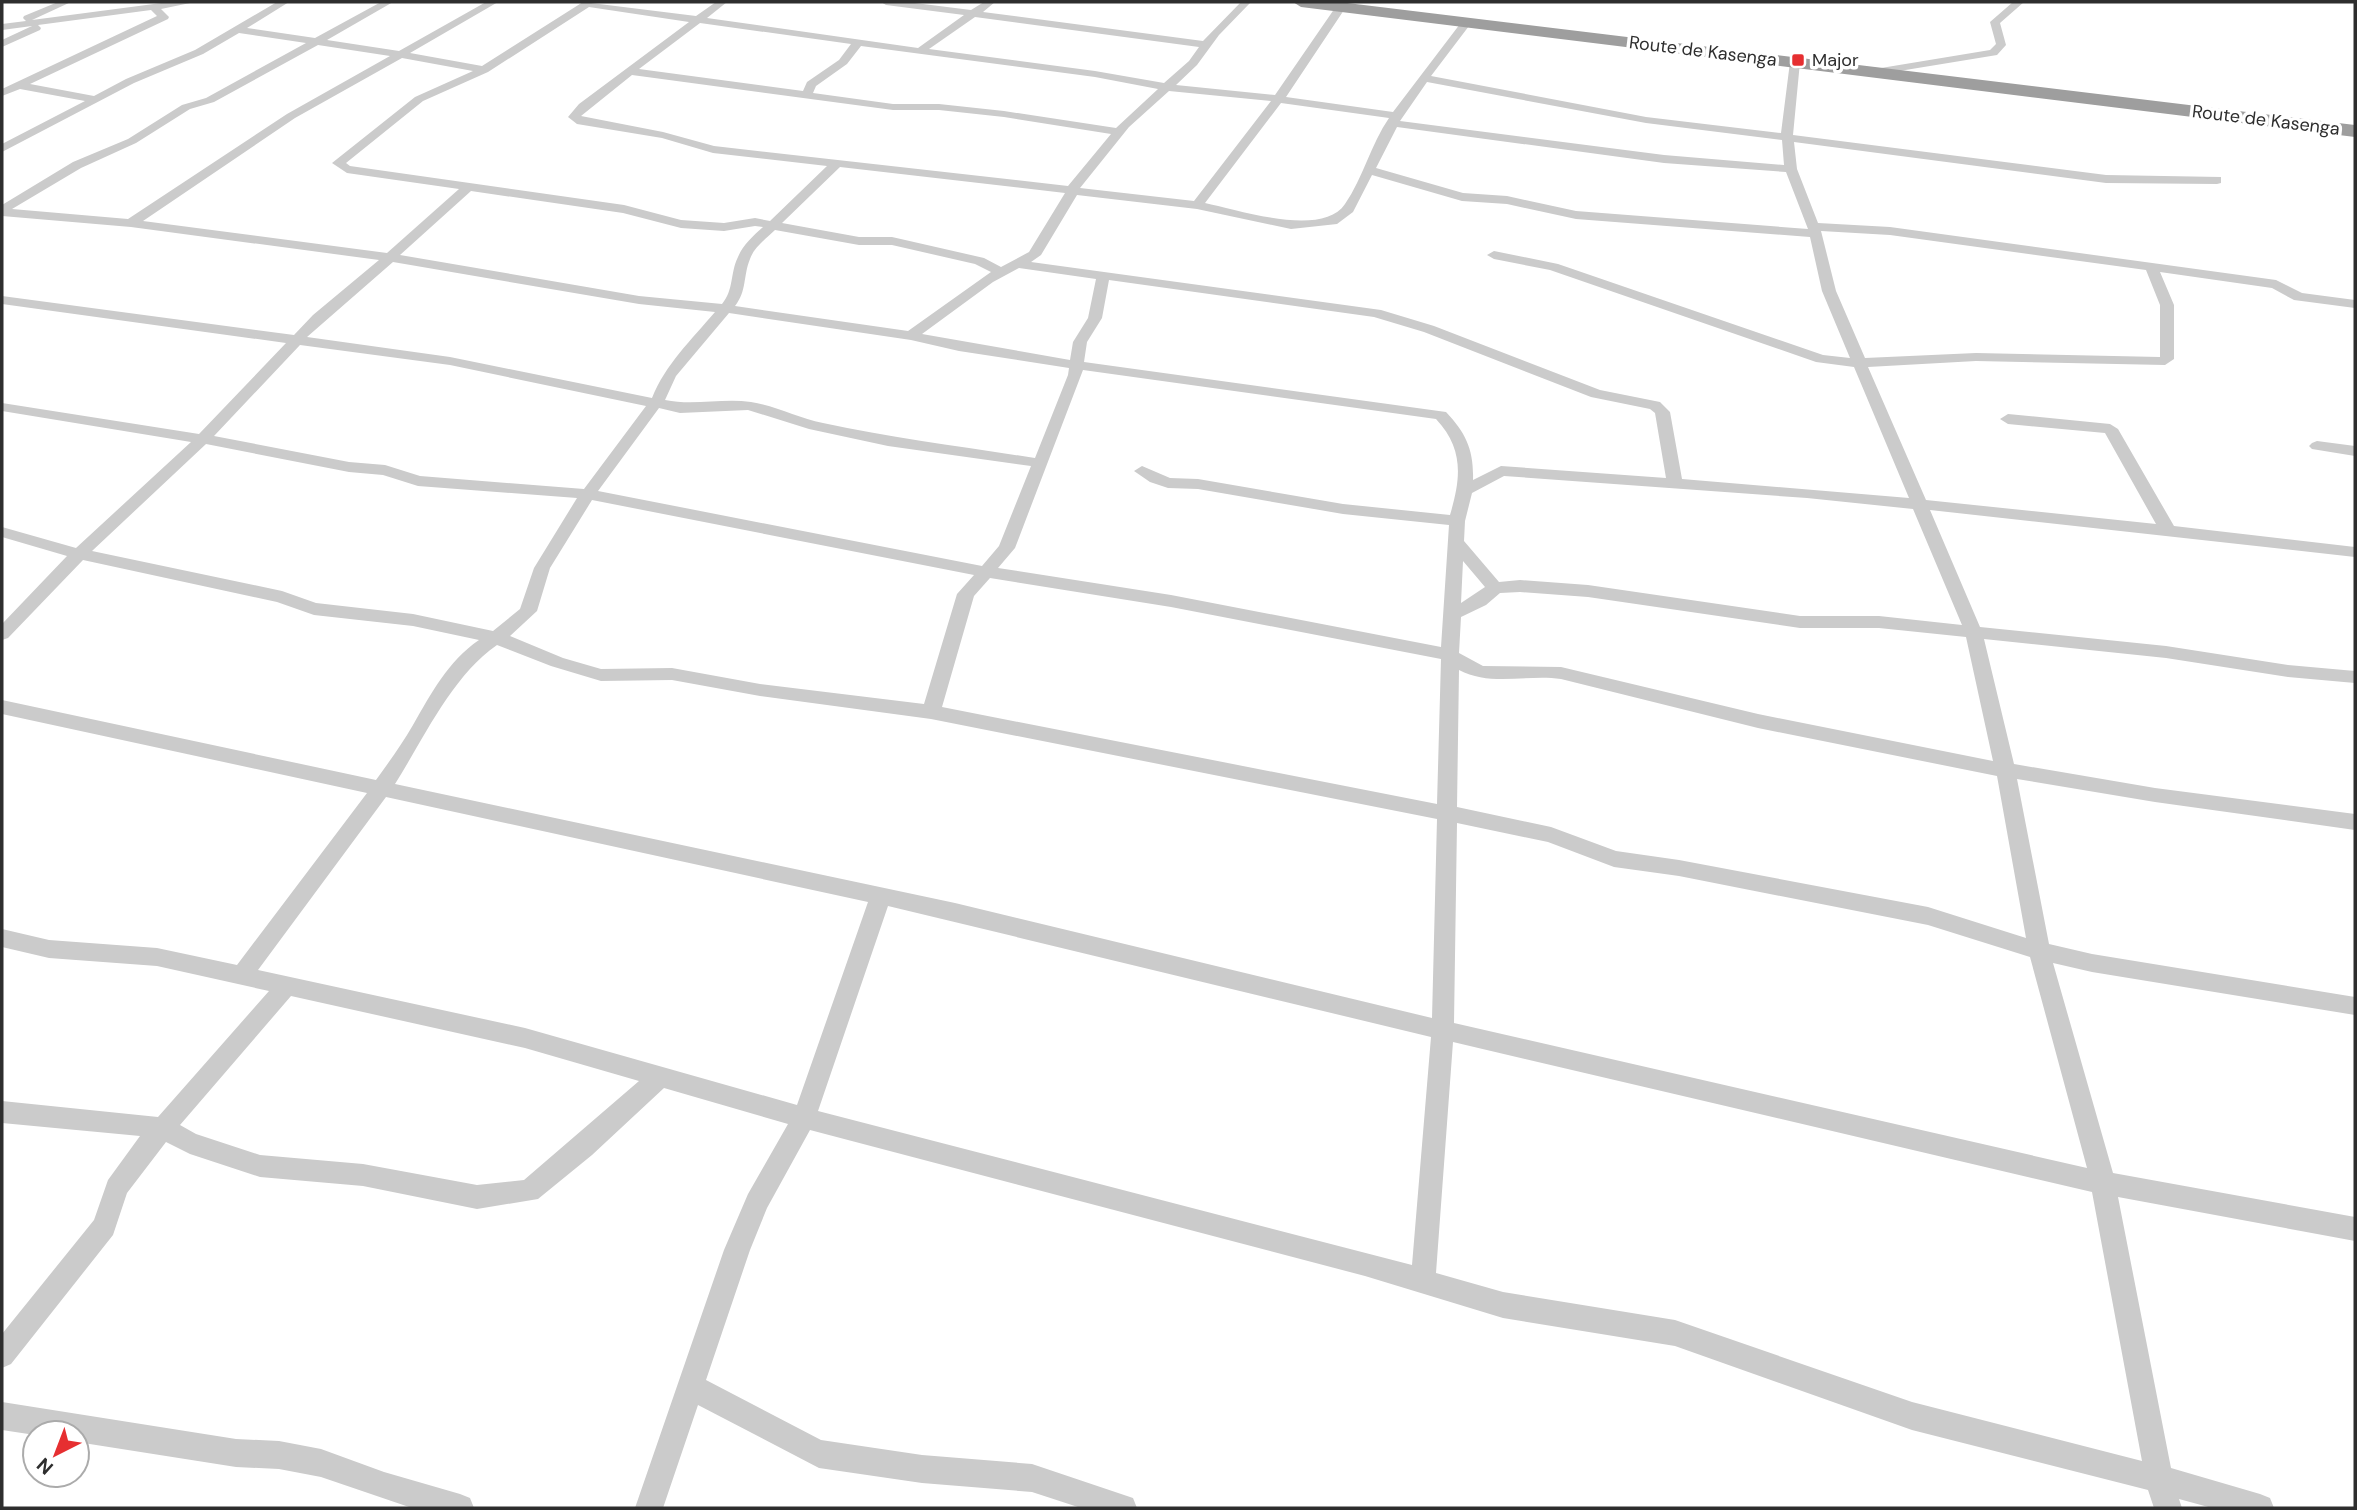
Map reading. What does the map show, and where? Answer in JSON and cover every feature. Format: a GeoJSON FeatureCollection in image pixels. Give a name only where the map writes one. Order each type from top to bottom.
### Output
{"type":"FeatureCollection","features":[{"type":"Feature","properties":{"kind":"highway","name":"Route de Kasenga"},"geometry":{"type":"LineString","coordinates":[[1301,2],[2355,131]]}},
{"type":"Feature","properties":{"kind":"street"},"geometry":{"type":"LineString","coordinates":[[5,27],[66,2]]}},
{"type":"Feature","properties":{"kind":"street"},"geometry":{"type":"LineString","coordinates":[[5,27],[54,21],[109,6],[153,7],[190,2]]}},
{"type":"Feature","properties":{"kind":"street"},"geometry":{"type":"LineString","coordinates":[[2,149],[94,99],[200,52],[284,2]]}},
{"type":"Feature","properties":{"kind":"street"},"geometry":{"type":"LineString","coordinates":[[2,211],[77,165],[132,141],[186,107],[210,100],[388,2]]}},
{"type":"Feature","properties":{"kind":"street"},"geometry":{"type":"LineString","coordinates":[[131,223],[254,139],[493,2]]}},
{"type":"Feature","properties":{"kind":"street"},"geometry":{"type":"LineString","coordinates":[[722,2],[583,106],[574,117],[582,122],[663,135],[704,148],[1197,205],[1291,225],[1333,221],[1349,209],[1394,119],[1467,22]]}},
{"type":"Feature","properties":{"kind":"street"},"geometry":{"type":"LineString","coordinates":[[886,2],[1207,45]]}},
{"type":"Feature","properties":{"kind":"street"},"geometry":{"type":"LineString","coordinates":[[920,51],[940,34],[990,2]]}},
{"type":"Feature","properties":{"kind":"street"},"geometry":{"type":"LineString","coordinates":[[911,336],[982,283],[1038,250],[1073,191],[1074,184],[1119,132],[1193,63],[1246,2]]}},
{"type":"Feature","properties":{"kind":"street"},"geometry":{"type":"LineString","coordinates":[[1875,72],[1993,53],[2000,45],[1995,22],[2019,2]]}},
{"type":"Feature","properties":{"kind":"street"},"geometry":{"type":"LineString","coordinates":[[1001,272],[979,261],[928,252],[907,244],[859,241],[755,222],[724,227],[681,224],[624,209],[347,169],[338,163],[419,99],[484,70],[588,3],[858,43],[1095,74],[1166,87],[1279,99],[1394,119],[1677,160],[1791,169]]}},
{"type":"Feature","properties":{"kind":"street"},"geometry":{"type":"LineString","coordinates":[[2,93],[163,17],[153,7]]}},
{"type":"Feature","properties":{"kind":"street"},"geometry":{"type":"LineString","coordinates":[[1197,205],[1279,99],[1341,7]]}},
{"type":"Feature","properties":{"kind":"street"},"geometry":{"type":"LineString","coordinates":[[2,44],[54,21]]}},
{"type":"Feature","properties":{"kind":"street"},"geometry":{"type":"LineString","coordinates":[[240,30],[484,70]]}},
{"type":"Feature","properties":{"kind":"street"},"geometry":{"type":"LineString","coordinates":[[807,94],[811,84],[843,62],[858,43]]}},
{"type":"Feature","properties":{"kind":"street"},"geometry":{"type":"LineString","coordinates":[[1795,62],[1787,136],[1791,169],[1815,230],[1829,291],[1974,634],[2006,769],[2039,951],[2102,1183],[2159,1479],[2168,1508]]}},
{"type":"Feature","properties":{"kind":"street"},"geometry":{"type":"LineString","coordinates":[[629,71],[893,107],[939,107],[1004,114],[1119,132]]}},
{"type":"Feature","properties":{"kind":"street"},"geometry":{"type":"LineString","coordinates":[[1424,78],[1646,120],[2106,178],[2217,180]]}},
{"type":"Feature","properties":{"kind":"street"},"geometry":{"type":"LineString","coordinates":[[16,85],[94,99]]}},
{"type":"Feature","properties":{"kind":"street"},"geometry":{"type":"LineString","coordinates":[[242,975],[381,789],[422,728],[439,693],[477,650],[528,611],[542,568],[588,494],[660,397],[664,383],[689,349],[736,296],[743,259],[751,246],[836,164]]}},
{"type":"Feature","properties":{"kind":"street"},"geometry":{"type":"LineString","coordinates":[[1368,170],[1462,197],[1507,200],[1576,215],[1890,232],[2276,284],[2299,297],[2355,304]]}},
{"type":"Feature","properties":{"kind":"street"},"geometry":{"type":"LineString","coordinates":[[2,634],[79,554],[203,439],[318,318],[350,293],[469,186]]}},
{"type":"Feature","properties":{"kind":"street"},"geometry":{"type":"LineString","coordinates":[[2,211],[131,223],[388,257],[639,300],[727,309],[911,336],[959,347],[1076,365],[1441,415],[1479,459],[1516,472]]}},
{"type":"Feature","properties":{"kind":"street"},"geometry":{"type":"LineString","coordinates":[[1494,255],[1553,267],[1800,353],[1860,363],[1976,357],[2160,362],[2167,359],[2167,305],[2152,269]]}},
{"type":"Feature","properties":{"kind":"street"},"geometry":{"type":"LineString","coordinates":[[1017,264],[1376,313],[1429,329],[1596,394],[1654,405],[1661,412],[1675,485]]}},
{"type":"Feature","properties":{"kind":"street"},"geometry":{"type":"LineString","coordinates":[[931,712],[946,668],[965,594],[1007,548],[1075,375],[1080,342],[1095,318],[1103,277]]}},
{"type":"Feature","properties":{"kind":"street"},"geometry":{"type":"LineString","coordinates":[[2,300],[450,361],[681,408],[748,406],[814,425],[888,441],[1040,463]]}},
{"type":"Feature","properties":{"kind":"street"},"geometry":{"type":"LineString","coordinates":[[2,407],[203,439],[349,467],[385,470],[418,481],[588,494],[987,572],[1158,599],[1450,655],[1472,669],[1499,673],[1556,672],[1645,696],[1778,725],[2006,769],[2211,805],[2355,822]]}},
{"type":"Feature","properties":{"kind":"street"},"geometry":{"type":"LineString","coordinates":[[2008,419],[2110,429],[2168,530]]}},
{"type":"Feature","properties":{"kind":"street"},"geometry":{"type":"LineString","coordinates":[[2317,446],[2355,452]]}},
{"type":"Feature","properties":{"kind":"street"},"geometry":{"type":"LineString","coordinates":[[1423,1281],[1443,1030],[1446,815],[1455,542],[1465,491],[1479,459]]}},
{"type":"Feature","properties":{"kind":"street"},"geometry":{"type":"LineString","coordinates":[[1142,471],[1159,483],[1177,486],[1198,484],[1343,509],[1457,521]]}},
{"type":"Feature","properties":{"kind":"street"},"geometry":{"type":"LineString","coordinates":[[1465,491],[1492,474],[1501,471],[1516,472],[1807,493],[2355,552]]}},
{"type":"Feature","properties":{"kind":"street"},"geometry":{"type":"LineString","coordinates":[[2,532],[79,554],[179,573],[282,597],[314,609],[413,620],[495,637],[557,662],[601,675],[672,674],[760,690],[931,712],[1551,835],[1614,859],[1679,868],[1928,916],[2039,951],[2092,963],[2355,1006]]}},
{"type":"Feature","properties":{"kind":"street"},"geometry":{"type":"LineString","coordinates":[[1455,542],[1495,588]]}},
{"type":"Feature","properties":{"kind":"street"},"geometry":{"type":"LineString","coordinates":[[1453,614],[1480,601],[1495,588],[1520,586],[1588,591],[1800,622],[1879,622],[2166,653],[2288,671],[2355,677]]}},
{"type":"Feature","properties":{"kind":"street"},"geometry":{"type":"LineString","coordinates":[[2,707],[881,896],[2102,1183],[2355,1229]]}},
{"type":"Feature","properties":{"kind":"street"},"geometry":{"type":"LineString","coordinates":[[649,1508],[737,1250],[757,1202],[804,1118],[881,896]]}},
{"type":"Feature","properties":{"kind":"street"},"geometry":{"type":"LineString","coordinates":[[2,938],[49,949],[157,957],[525,1038],[804,1118],[1423,1281],[1503,1305],[1675,1333],[1912,1416],[2159,1479],[2260,1508]]}},
{"type":"Feature","properties":{"kind":"street"},"geometry":{"type":"LineString","coordinates":[[2,1355],[104,1227],[117,1188],[142,1152],[288,985]]}},
{"type":"Feature","properties":{"kind":"street"},"geometry":{"type":"LineString","coordinates":[[2,1112],[163,1128],[190,1143],[260,1166],[363,1175],[477,1197],[529,1191],[583,1147],[661,1076]]}},
{"type":"Feature","properties":{"kind":"street"},"geometry":{"type":"LineString","coordinates":[[691,1386],[820,1454],[922,1469],[1032,1478],[1123,1508]]}},
{"type":"Feature","properties":{"kind":"street"},"geometry":{"type":"LineString","coordinates":[[2,1416],[236,1453],[279,1455],[321,1463],[384,1486],[460,1508]]}},
{"type":"Feature","properties":{"kind":"place","name":"Major"},"geometry":{"type":"Point","coordinates":[1798,60]}}]}
